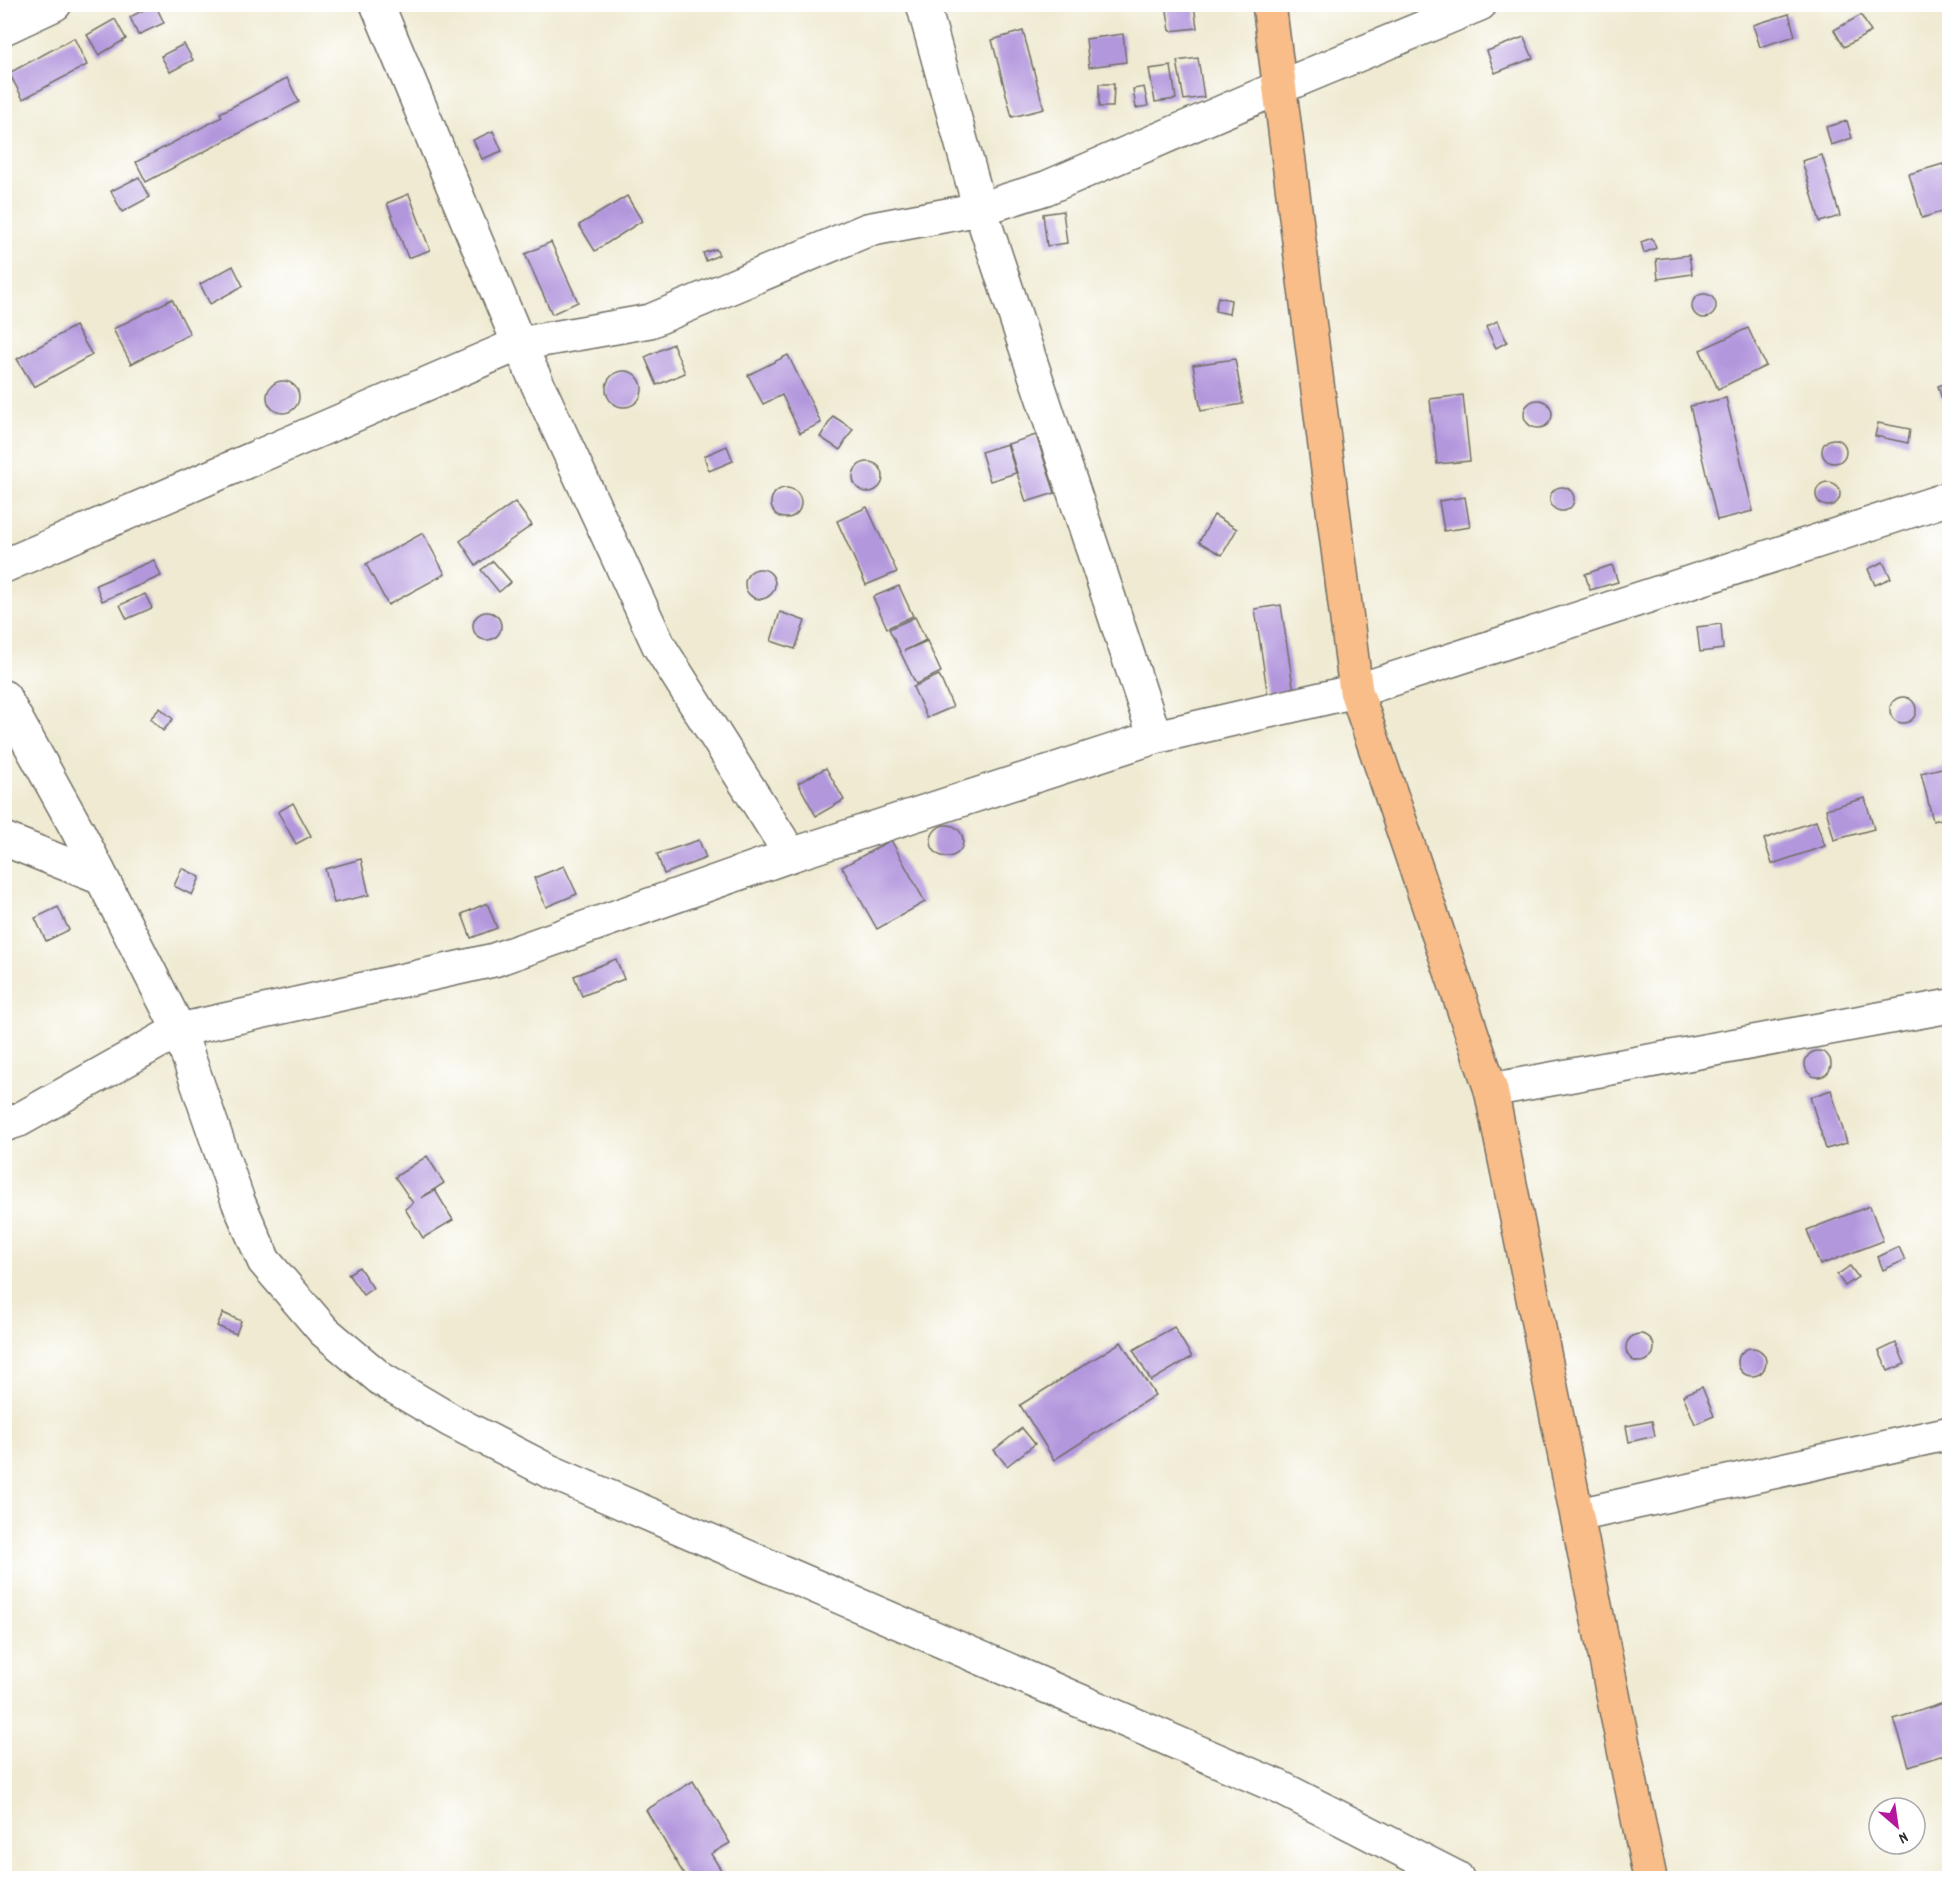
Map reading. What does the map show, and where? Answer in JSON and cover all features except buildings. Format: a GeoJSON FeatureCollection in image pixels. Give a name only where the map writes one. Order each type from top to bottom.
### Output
{"type":"FeatureCollection","features":[{"type":"Feature","properties":{"kind":"main road"},"geometry":{"type":"LineString","coordinates":[[1269,4],[1356,691],[1491,1090],[1650,1878]]}},
{"type":"Feature","properties":{"kind":"street"},"geometry":{"type":"LineString","coordinates":[[4,28],[55,4]]}},
{"type":"Feature","properties":{"kind":"street"},"geometry":{"type":"LineString","coordinates":[[377,4],[519,344],[659,646],[791,855]]}},
{"type":"Feature","properties":{"kind":"street"},"geometry":{"type":"LineString","coordinates":[[924,4],[980,209],[1155,737]]}},
{"type":"Feature","properties":{"kind":"street"},"geometry":{"type":"LineString","coordinates":[[4,566],[519,344],[650,321],[867,230],[980,209],[1046,188],[1480,4]]}},
{"type":"Feature","properties":{"kind":"street"},"geometry":{"type":"LineString","coordinates":[[4,1125],[19,1120],[179,1030],[494,960],[791,855],[1155,737],[1356,691],[1950,498]]}},
{"type":"Feature","properties":{"kind":"street"},"geometry":{"type":"LineString","coordinates":[[4,697],[78,831],[179,1030],[238,1201],[264,1261],[324,1331],[381,1379],[450,1420],[549,1471],[1279,1786],[1457,1878]]}},
{"type":"Feature","properties":{"kind":"street"},"geometry":{"type":"LineString","coordinates":[[4,839],[101,878]]}},
{"type":"Feature","properties":{"kind":"street"},"geometry":{"type":"LineString","coordinates":[[1491,1090],[1950,1006]]}},
{"type":"Feature","properties":{"kind":"street"},"geometry":{"type":"LineString","coordinates":[[1578,1515],[1950,1433]]}}]}
